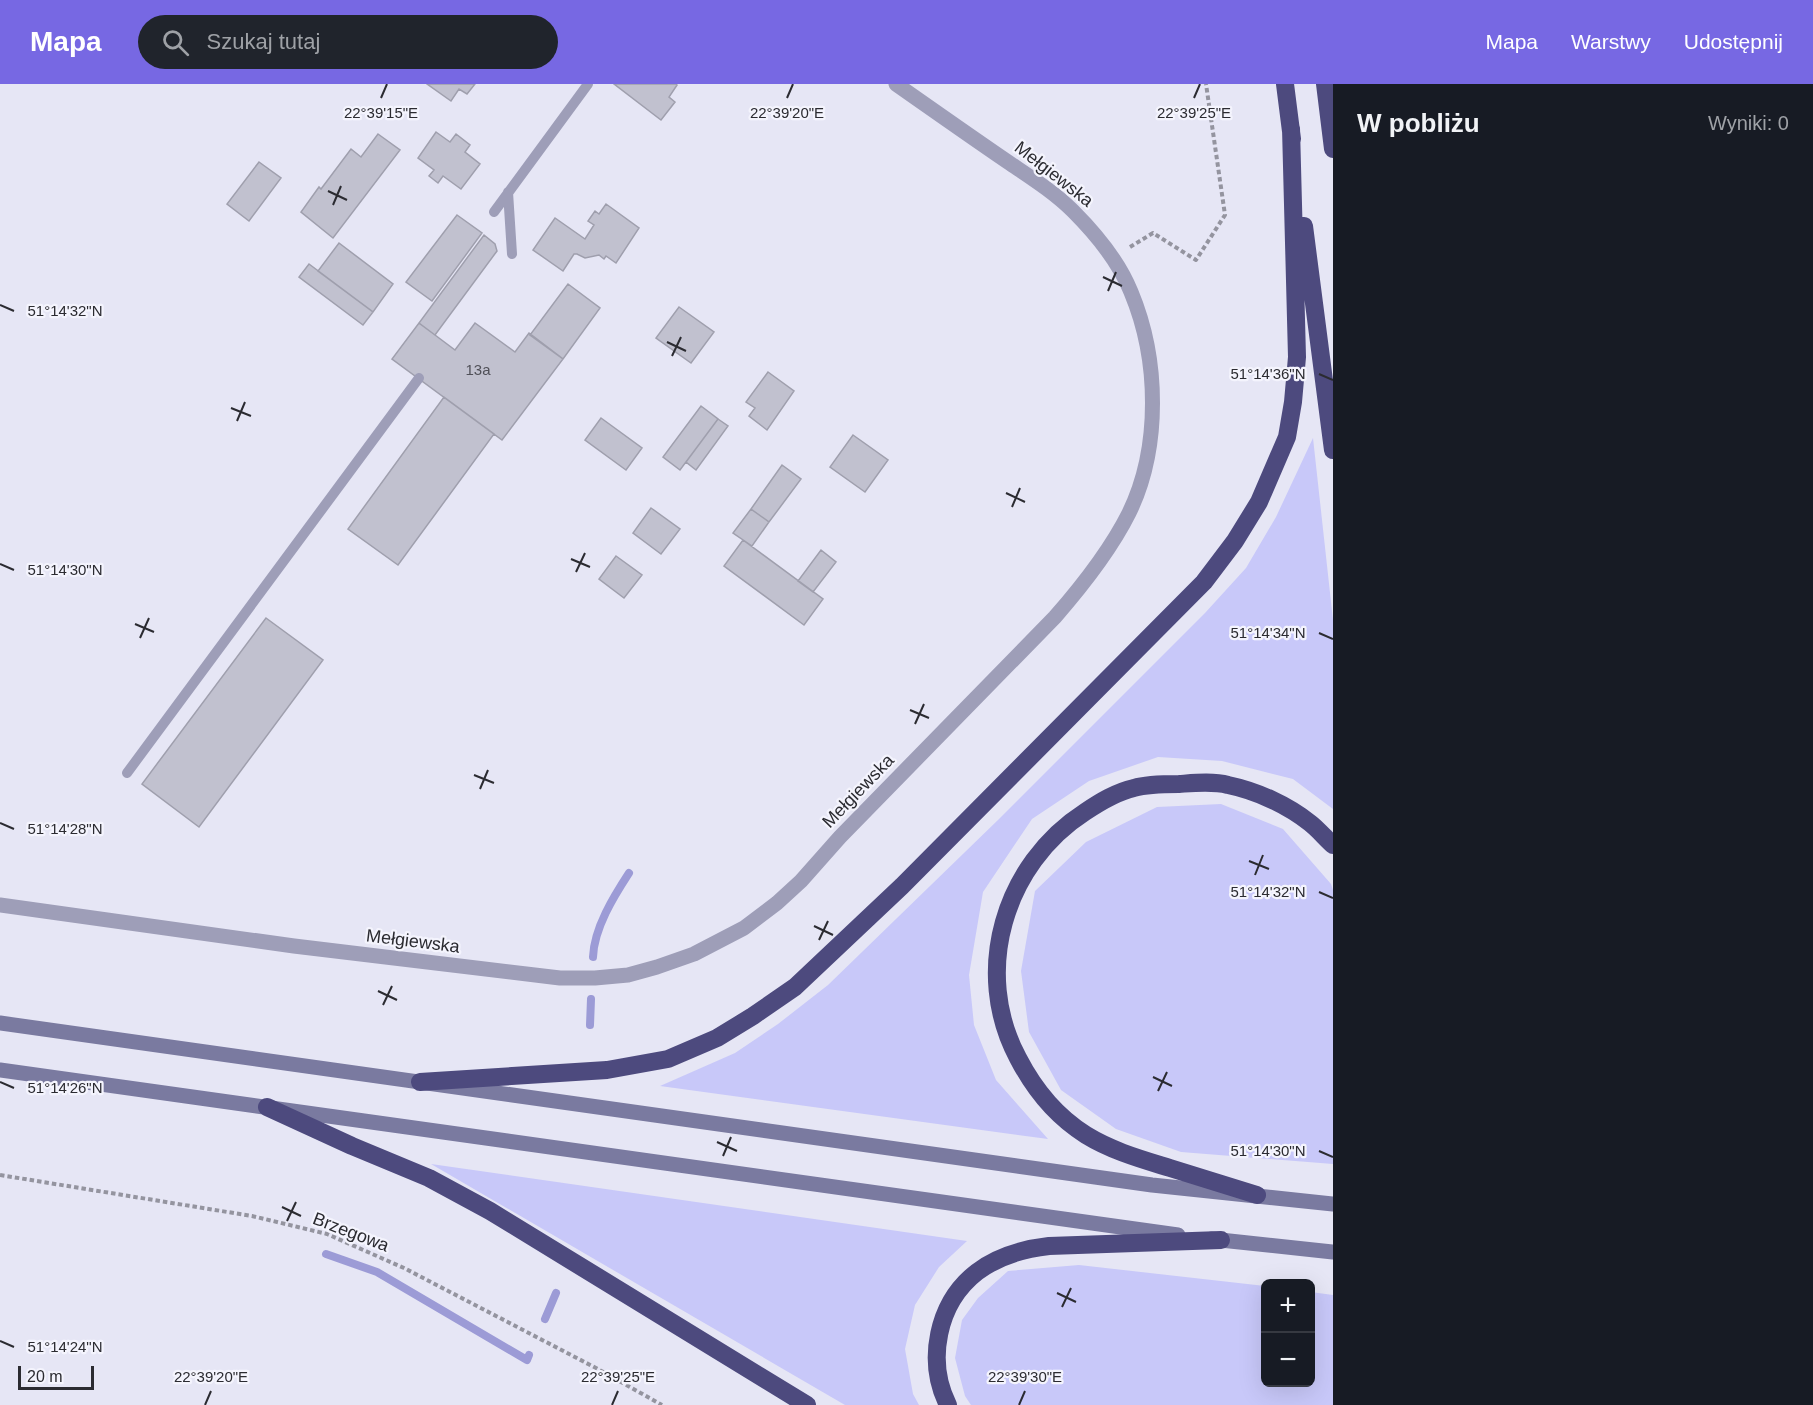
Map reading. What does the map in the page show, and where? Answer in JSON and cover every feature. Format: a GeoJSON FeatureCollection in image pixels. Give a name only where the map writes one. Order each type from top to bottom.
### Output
{"type":"FeatureCollection","features":[{"type":"Feature","properties":{"kind":"highway"},"geometry":{"type":"LineString","coordinates":[[1285,84],[1333,450]]}},
{"type":"Feature","properties":{"kind":"highway"},"geometry":{"type":"LineString","coordinates":[[1325,84],[1333,149]]}},
{"type":"Feature","properties":{"kind":"highway"},"geometry":{"type":"LineString","coordinates":[[420,1082],[608,1070],[668,1059],[717,1038],[753,1016],[795,987],[902,886],[1204,582],[1235,541],[1259,502],[1287,437],[1297,357],[1291,128]]}},
{"type":"Feature","properties":{"kind":"highway"},"geometry":{"type":"LineString","coordinates":[[1257,1195],[1124,1154],[1086,1135],[1053,1110],[1027,1076],[1008,1039],[999,1006],[997,954],[1000,933],[1023,874],[1045,845],[1074,819],[1103,800],[1134,788],[1167,784],[1227,784],[1284,807],[1311,823],[1333,845]]}},
{"type":"Feature","properties":{"kind":"highway"},"geometry":{"type":"LineString","coordinates":[[267,1107],[429,1178],[490,1211],[807,1405]]}},
{"type":"Feature","properties":{"kind":"highway"},"geometry":{"type":"LineString","coordinates":[[948,1405],[938,1379],[939,1330],[944,1315],[958,1291],[977,1271],[1008,1255],[1038,1247],[1221,1240]]}},
{"type":"Feature","properties":{"kind":"main road"},"geometry":{"type":"LineString","coordinates":[[0,1023],[1152,1185],[1333,1204]]}},
{"type":"Feature","properties":{"kind":"main road"},"geometry":{"type":"LineString","coordinates":[[0,1070],[1164,1234],[1333,1252]]}},
{"type":"Feature","properties":{"kind":"street","name":"Mełgiewska"},"geometry":{"type":"LineString","coordinates":[[0,905],[294,946],[560,978],[595,978],[628,975],[694,954],[744,928],[777,903],[1055,617],[1099,562],[1129,513],[1142,479],[1149,449],[1153,408],[1150,363],[1142,324],[1131,291],[1112,257],[1095,234],[1072,210],[1037,182],[896,84]]}},
{"type":"Feature","properties":{"kind":"lane"},"geometry":{"type":"LineString","coordinates":[[494,212],[588,84]]}},
{"type":"Feature","properties":{"kind":"lane"},"geometry":{"type":"LineString","coordinates":[[508,192],[512,254]]}},
{"type":"Feature","properties":{"kind":"lane"},"geometry":{"type":"LineString","coordinates":[[127,773],[419,378]]}},
{"type":"Feature","properties":{"kind":"path"},"geometry":{"type":"LineString","coordinates":[[1112,257],[1153,233],[1196,260],[1225,215],[1206,84]]}},
{"type":"Feature","properties":{"kind":"path","name":"Brzegowa"},"geometry":{"type":"LineString","coordinates":[[0,1175],[252,1215],[327,1234],[404,1268],[662,1405]]}},
{"type":"Feature","properties":{"kind":"shaded area"},"geometry":{"type":"Polygon","coordinates":[[[1313,438],[1333,620],[1333,809],[1293,779],[1222,761],[1158,757],[1089,781],[1032,819],[983,892],[969,975],[974,1025],[996,1080],[1048,1139],[660,1086],[735,1053],[778,1024],[828,985],[999,819],[1205,613],[1246,568],[1276,517],[1313,438]]]}},
{"type":"Feature","properties":{"kind":"shaded area"},"geometry":{"type":"Polygon","coordinates":[[[1221,804],[1283,829],[1331,884],[1333,890],[1333,1164],[1181,1152],[1116,1129],[1061,1090],[1029,1032],[1021,971],[1035,891],[1086,842],[1157,807],[1221,804]]]}},
{"type":"Feature","properties":{"kind":"shaded area"},"geometry":{"type":"Polygon","coordinates":[[[431,1164],[967,1241],[939,1267],[915,1305],[905,1349],[913,1394],[919,1405],[845,1405],[431,1164]]]}},
{"type":"Feature","properties":{"kind":"shaded area"},"geometry":{"type":"Polygon","coordinates":[[[1079,1265],[1261,1286],[1261,1387],[1315,1387],[1315,1293],[1333,1295],[1333,1405],[971,1405],[965,1396],[955,1358],[962,1320],[978,1298],[1008,1271],[1079,1265]]]}},
{"type":"Feature","properties":{"kind":"building"},"geometry":{"type":"Polygon","coordinates":[[[427,84],[475,84],[467,94],[459,89],[451,101],[427,84]]]}},
{"type":"Feature","properties":{"kind":"building"},"geometry":{"type":"Polygon","coordinates":[[[614,84],[676,84],[669,97],[675,102],[661,120],[614,84]]]}},
{"type":"Feature","properties":{"kind":"building"},"geometry":{"type":"Polygon","coordinates":[[[436,132],[450,142],[456,134],[470,145],[465,152],[480,164],[461,189],[443,176],[438,183],[429,176],[434,170],[418,158],[436,132]]]}},
{"type":"Feature","properties":{"kind":"building"},"geometry":{"type":"Polygon","coordinates":[[[378,134],[400,150],[333,238],[301,212],[351,149],[361,157],[378,134]]]}},
{"type":"Feature","properties":{"kind":"building"},"geometry":{"type":"Polygon","coordinates":[[[259,162],[281,178],[249,221],[227,204],[259,162]]]}},
{"type":"Feature","properties":{"kind":"building"},"geometry":{"type":"Polygon","coordinates":[[[606,204],[639,228],[616,263],[606,256],[604,259],[599,255],[585,258],[574,254],[563,271],[533,250],[555,218],[585,239],[594,225],[588,221],[595,211],[599,214],[606,204]]]}},
{"type":"Feature","properties":{"kind":"building"},"geometry":{"type":"Polygon","coordinates":[[[457,215],[482,233],[432,301],[406,282],[457,215]]]}},
{"type":"Feature","properties":{"kind":"building"},"geometry":{"type":"Polygon","coordinates":[[[484,235],[495,244],[497,251],[435,335],[419,323],[484,235]]]}},
{"type":"Feature","properties":{"kind":"building"},"geometry":{"type":"Polygon","coordinates":[[[339,243],[393,284],[373,312],[318,271],[339,243]]]}},
{"type":"Feature","properties":{"kind":"building"},"geometry":{"type":"Polygon","coordinates":[[[309,264],[373,312],[363,325],[299,277],[309,264]]]}},
{"type":"Feature","properties":{"kind":"building"},"geometry":{"type":"Polygon","coordinates":[[[568,284],[600,308],[563,359],[530,335],[568,284]]]}},
{"type":"Feature","properties":{"kind":"building"},"geometry":{"type":"Polygon","coordinates":[[[679,307],[714,332],[691,363],[656,338],[679,307]]]}},
{"type":"Feature","properties":{"kind":"building"},"geometry":{"type":"Polygon","coordinates":[[[419,323],[455,350],[475,323],[515,352],[529,333],[563,359],[502,440],[392,359],[419,323]]]}},
{"type":"Feature","properties":{"kind":"building"},"geometry":{"type":"Polygon","coordinates":[[[768,372],[794,391],[767,430],[749,416],[755,408],[746,402],[768,372]]]}},
{"type":"Feature","properties":{"kind":"building"},"geometry":{"type":"Polygon","coordinates":[[[444,397],[494,434],[398,565],[348,529],[444,397]]]}},
{"type":"Feature","properties":{"kind":"building"},"geometry":{"type":"Polygon","coordinates":[[[701,406],[718,419],[680,470],[663,457],[701,406]]]}},
{"type":"Feature","properties":{"kind":"building"},"geometry":{"type":"Polygon","coordinates":[[[601,418],[642,448],[626,470],[585,440],[601,418]]]}},
{"type":"Feature","properties":{"kind":"building"},"geometry":{"type":"Polygon","coordinates":[[[718,419],[728,426],[696,470],[686,462],[718,419]]]}},
{"type":"Feature","properties":{"kind":"building"},"geometry":{"type":"Polygon","coordinates":[[[853,435],[888,460],[865,492],[830,467],[853,435]]]}},
{"type":"Feature","properties":{"kind":"building"},"geometry":{"type":"Polygon","coordinates":[[[782,465],[801,479],[769,522],[751,509],[782,465]]]}},
{"type":"Feature","properties":{"kind":"building"},"geometry":{"type":"Polygon","coordinates":[[[651,508],[680,529],[661,554],[633,533],[651,508]]]}},
{"type":"Feature","properties":{"kind":"building"},"geometry":{"type":"Polygon","coordinates":[[[751,509],[769,522],[752,546],[733,533],[751,509]]]}},
{"type":"Feature","properties":{"kind":"building"},"geometry":{"type":"Polygon","coordinates":[[[743,540],[823,599],[804,625],[724,566],[743,540]]]}},
{"type":"Feature","properties":{"kind":"building"},"geometry":{"type":"Polygon","coordinates":[[[821,550],[836,562],[813,592],[798,581],[821,550]]]}},
{"type":"Feature","properties":{"kind":"building"},"geometry":{"type":"Polygon","coordinates":[[[616,556],[642,575],[624,598],[599,579],[616,556]]]}},
{"type":"Feature","properties":{"kind":"building"},"geometry":{"type":"Polygon","coordinates":[[[266,618],[323,660],[199,827],[142,784],[266,618]]]}},
{"type":"Feature","properties":{"kind":"waterway"},"geometry":{"type":"LineString","coordinates":[[593,957],[601,924],[611,902],[629,873]]}},
{"type":"Feature","properties":{"kind":"waterway"},"geometry":{"type":"LineString","coordinates":[[590,1025],[591,999]]}},
{"type":"Feature","properties":{"kind":"waterway"},"geometry":{"type":"LineString","coordinates":[[326,1254],[377,1272],[527,1360],[529,1355]]}},
{"type":"Feature","properties":{"kind":"waterway"},"geometry":{"type":"LineString","coordinates":[[545,1319],[556,1293]]}}]}
